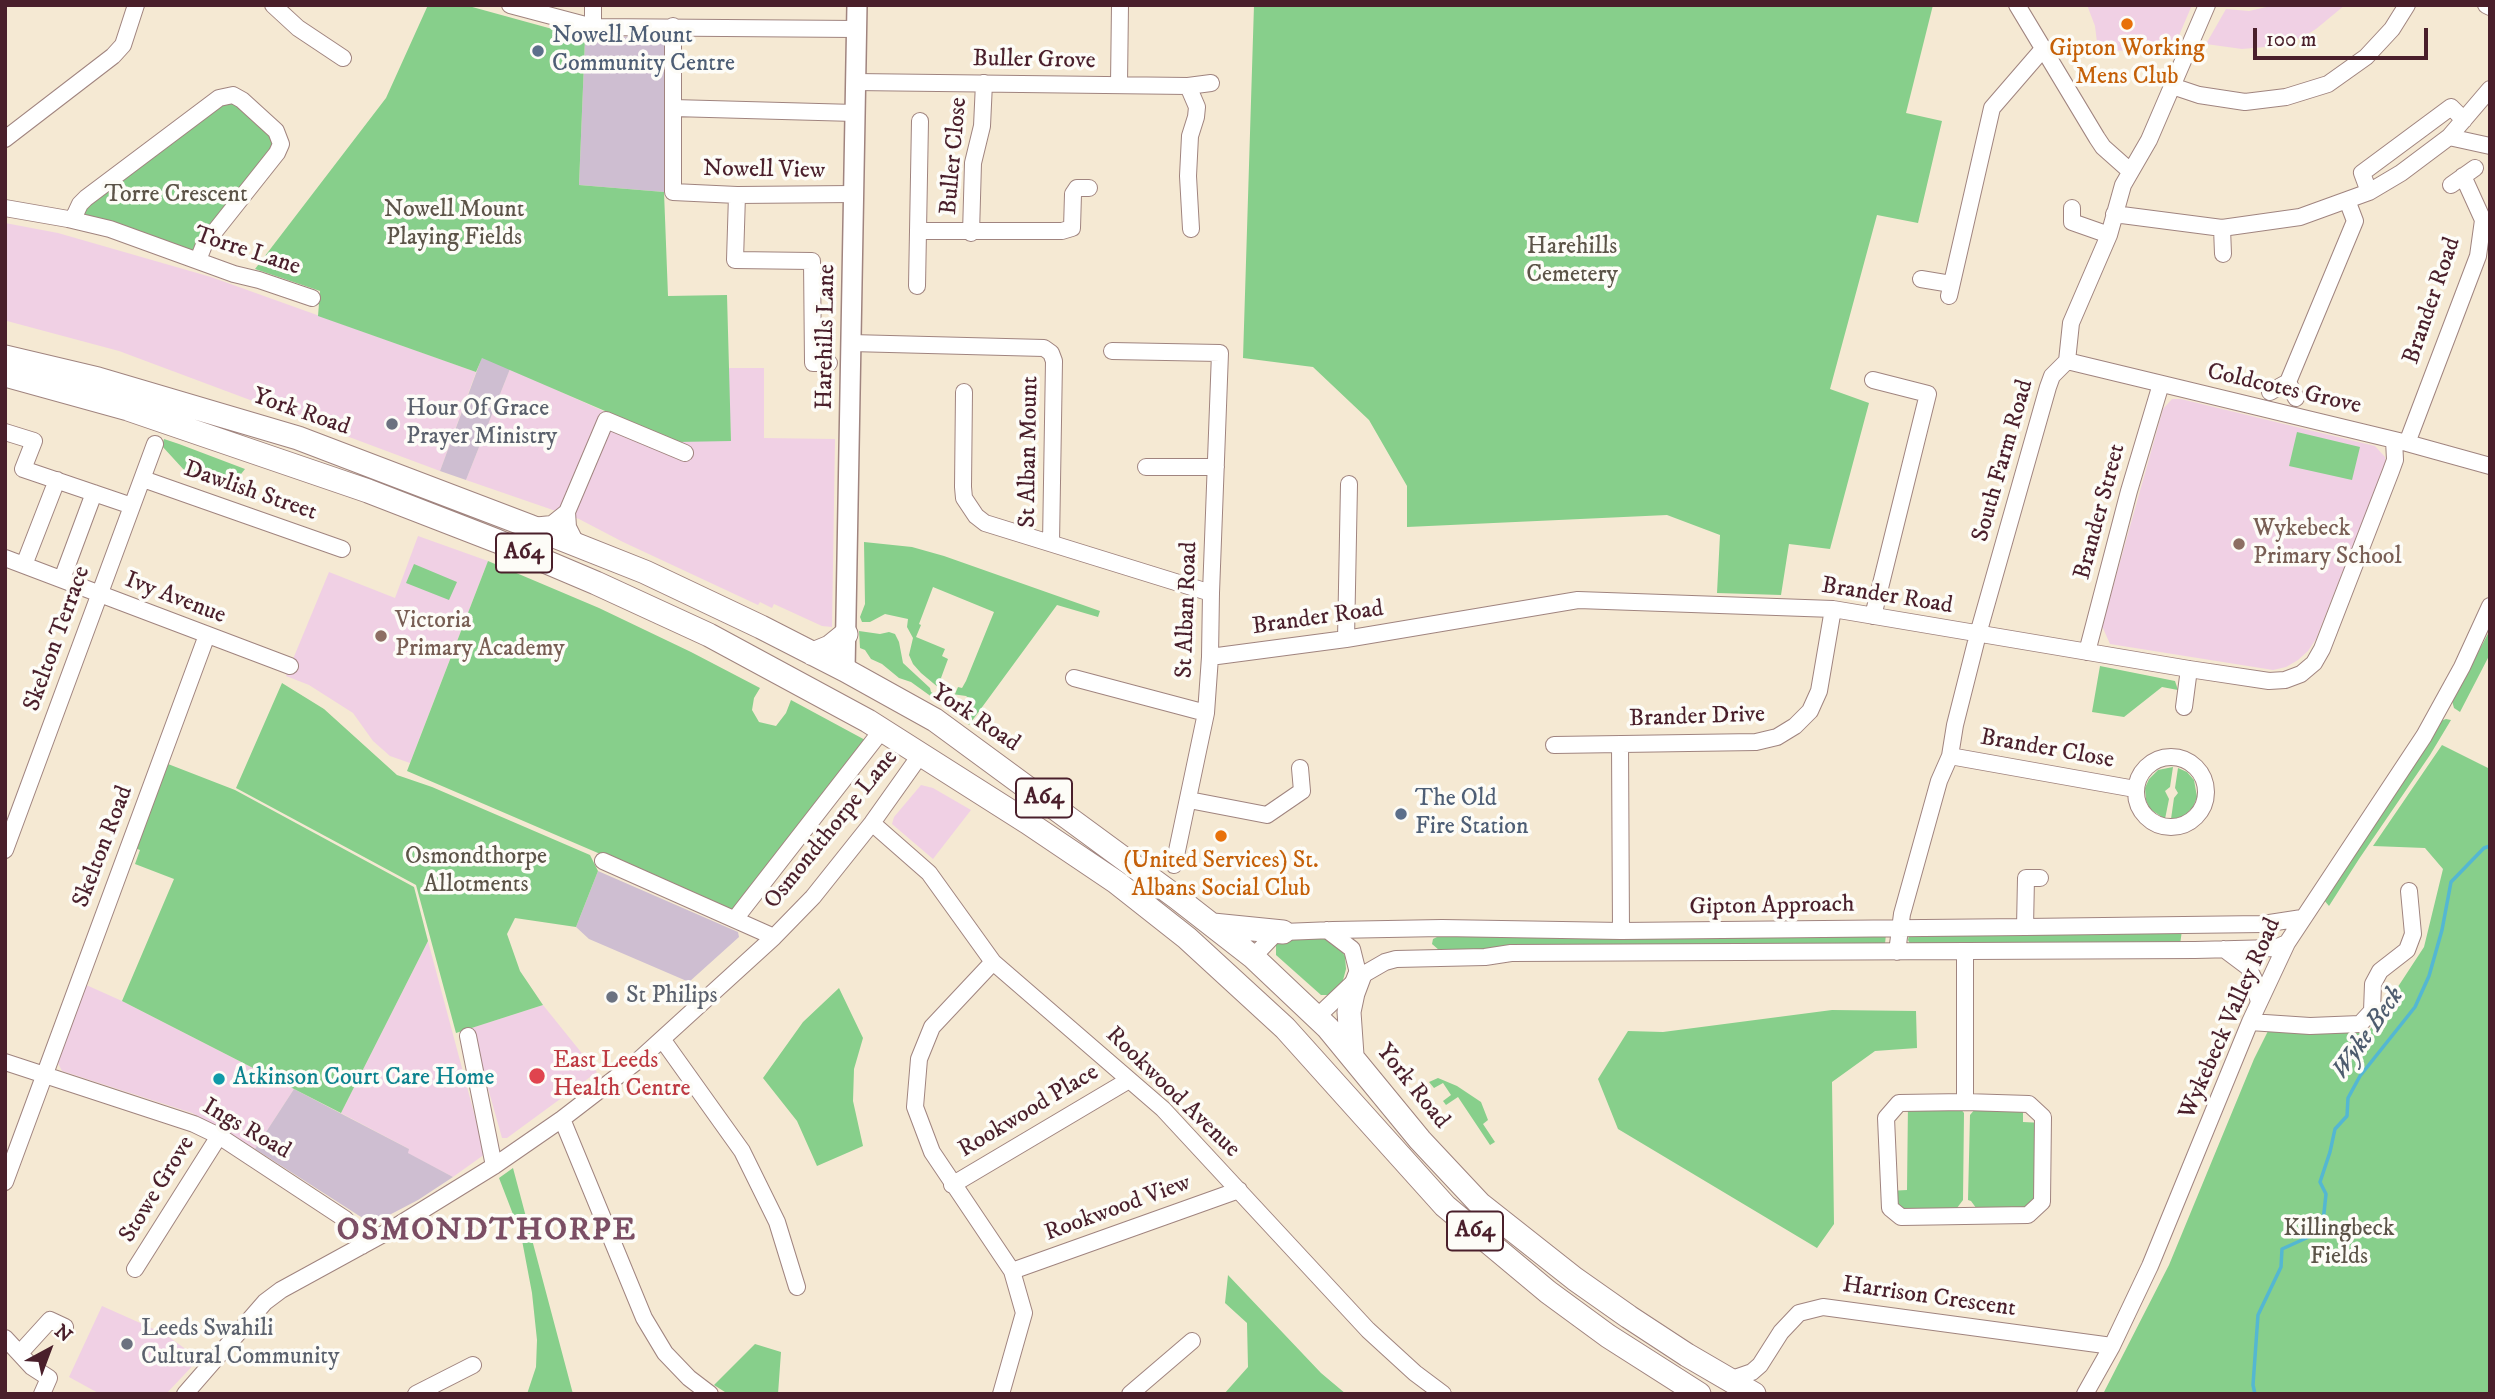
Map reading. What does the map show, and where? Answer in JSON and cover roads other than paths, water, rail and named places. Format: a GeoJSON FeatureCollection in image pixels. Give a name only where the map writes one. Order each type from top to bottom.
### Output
{"type":"FeatureCollection","features":[{"type":"Feature","properties":{"kind":"highway","name":"York Road"},"geometry":{"type":"LineString","coordinates":[[5,357],[98,379],[272,430],[392,473],[645,572],[845,670],[908,705],[953,733],[1177,897],[1253,957],[1318,1016],[1420,1140],[1480,1204],[1575,1279],[1629,1317],[1754,1394]]}},
{"type":"Feature","properties":{"kind":"highway","name":"A64"},"geometry":{"type":"LineString","coordinates":[[5,377],[33,382],[128,409],[368,491],[497,541],[709,635],[875,725],[1116,882],[1187,938],[1285,1028],[1445,1206],[1548,1292],[1608,1336],[1699,1394]]}},
{"type":"Feature","properties":{"kind":"highway"},"geometry":{"type":"LineString","coordinates":[[813,654],[830,647],[846,634]]}},
{"type":"Feature","properties":{"kind":"highway"},"geometry":{"type":"LineString","coordinates":[[845,670],[849,691],[875,725]]}},
{"type":"Feature","properties":{"kind":"highway"},"geometry":{"type":"LineString","coordinates":[[908,705],[927,730],[928,743],[921,754]]}},
{"type":"Feature","properties":{"kind":"highway"},"geometry":{"type":"LineString","coordinates":[[1213,925],[1283,932]]}},
{"type":"Feature","properties":{"kind":"highway"},"geometry":{"type":"LineString","coordinates":[[1253,957],[1250,971],[1253,997]]}},
{"type":"Feature","properties":{"kind":"highway"},"geometry":{"type":"LineString","coordinates":[[1352,1055],[1349,1012],[1359,977]]}},
{"type":"Feature","properties":{"kind":"highway"},"geometry":{"type":"LineString","coordinates":[[1285,1028],[1305,1023],[1318,1016]]}},
{"type":"Feature","properties":{"kind":"main road","name":"Harehills Lane"},"geometry":{"type":"LineString","coordinates":[[845,670],[857,5]]}},
{"type":"Feature","properties":{"kind":"street"},"geometry":{"type":"LineString","coordinates":[[5,139],[113,56],[126,38],[136,5]]}},
{"type":"Feature","properties":{"kind":"street"},"geometry":{"type":"LineString","coordinates":[[273,5],[298,28],[343,58]]}},
{"type":"Feature","properties":{"kind":"street"},"geometry":{"type":"LineString","coordinates":[[510,5],[593,27],[856,29]]}},
{"type":"Feature","properties":{"kind":"street"},"geometry":{"type":"LineString","coordinates":[[593,5],[593,27]]}},
{"type":"Feature","properties":{"kind":"street"},"geometry":{"type":"LineString","coordinates":[[1119,5],[1119,84]]}},
{"type":"Feature","properties":{"kind":"street"},"geometry":{"type":"LineString","coordinates":[[2017,5],[2103,146],[2130,171]]}},
{"type":"Feature","properties":{"kind":"street","name":"South Farm Road"},"geometry":{"type":"LineString","coordinates":[[1897,952],[1900,928],[1939,781],[1950,756],[1955,724],[1978,634],[2048,387],[2052,376],[2067,361],[2071,323],[2109,235],[2118,199],[2130,171],[2149,140],[2207,5]]}},
{"type":"Feature","properties":{"kind":"street"},"geometry":{"type":"LineString","coordinates":[[2172,86],[2199,95],[2245,102],[2286,97],[2328,84],[2366,57],[2392,29],[2407,5]]}},
{"type":"Feature","properties":{"kind":"street"},"geometry":{"type":"LineString","coordinates":[[673,26],[673,108],[855,113]]}},
{"type":"Feature","properties":{"kind":"street"},"geometry":{"type":"LineString","coordinates":[[1921,279],[1950,290],[1992,108],[2043,49]]}},
{"type":"Feature","properties":{"kind":"street","name":"Buller Grove"},"geometry":{"type":"LineString","coordinates":[[856,82],[1188,86],[1211,83]]}},
{"type":"Feature","properties":{"kind":"street","name":"Buller Close"},"geometry":{"type":"LineString","coordinates":[[971,233],[973,163],[982,125],[984,83]]}},
{"type":"Feature","properties":{"kind":"street"},"geometry":{"type":"LineString","coordinates":[[1188,86],[1197,107],[1190,136],[1188,176],[1191,229]]}},
{"type":"Feature","properties":{"kind":"street"},"geometry":{"type":"LineString","coordinates":[[2114,214],[2222,228],[2300,216],[2347,201],[2401,173],[2449,137],[2490,89]]}},
{"type":"Feature","properties":{"kind":"street"},"geometry":{"type":"LineString","coordinates":[[73,219],[86,198],[219,98],[233,95],[276,131],[281,144],[277,153],[204,245],[198,260]]}},
{"type":"Feature","properties":{"kind":"street"},"geometry":{"type":"LineString","coordinates":[[2369,191],[2362,173],[2451,107],[2464,120]]}},
{"type":"Feature","properties":{"kind":"street","name":"Nowell View"},"geometry":{"type":"LineString","coordinates":[[673,108],[673,192],[737,195],[854,194]]}},
{"type":"Feature","properties":{"kind":"street","name":"Buller Close"},"geometry":{"type":"LineString","coordinates":[[917,286],[920,121]]}},
{"type":"Feature","properties":{"kind":"street"},"geometry":{"type":"LineString","coordinates":[[2449,137],[2490,146]]}},
{"type":"Feature","properties":{"kind":"street","name":"Brander Road"},"geometry":{"type":"LineString","coordinates":[[1210,657],[1346,639],[1578,600],[1833,609],[2189,669],[2277,681],[2301,674],[2314,663],[2322,649],[2401,441],[2477,256],[2483,220],[2463,176]]}},
{"type":"Feature","properties":{"kind":"street","name":"Buller Close"},"geometry":{"type":"LineString","coordinates":[[918,231],[1076,232],[1072,228],[1073,194],[1077,188],[1089,188]]}},
{"type":"Feature","properties":{"kind":"street"},"geometry":{"type":"LineString","coordinates":[[737,195],[735,260],[812,261],[813,363],[829,363]]}},
{"type":"Feature","properties":{"kind":"street"},"geometry":{"type":"LineString","coordinates":[[2270,392],[2288,382],[2355,221],[2347,201]]}},
{"type":"Feature","properties":{"kind":"street","name":"Torre Lane"},"geometry":{"type":"LineString","coordinates":[[5,208],[73,219],[110,229],[234,274],[312,298]]}},
{"type":"Feature","properties":{"kind":"street"},"geometry":{"type":"LineString","coordinates":[[2073,208],[2072,222],[2109,235]]}},
{"type":"Feature","properties":{"kind":"street"},"geometry":{"type":"LineString","coordinates":[[2222,228],[2223,254]]}},
{"type":"Feature","properties":{"kind":"street","name":"St Alban Mount"},"geometry":{"type":"LineString","coordinates":[[851,343],[1044,348],[1051,353],[1054,361],[1051,543]]}},
{"type":"Feature","properties":{"kind":"street","name":"St Alban Road"},"geometry":{"type":"LineString","coordinates":[[1112,351],[1220,353],[1206,713],[1174,865],[1177,897]]}},
{"type":"Feature","properties":{"kind":"street","name":"Coldcotes Grove"},"geometry":{"type":"LineString","coordinates":[[2067,361],[2401,441],[2490,466]]}},
{"type":"Feature","properties":{"kind":"street"},"geometry":{"type":"LineString","coordinates":[[1873,380],[1928,394],[1873,616]]}},
{"type":"Feature","properties":{"kind":"street"},"geometry":{"type":"LineString","coordinates":[[2288,382],[2296,398]]}},
{"type":"Feature","properties":{"kind":"street","name":"Brander Street"},"geometry":{"type":"LineString","coordinates":[[2087,652],[2129,491],[2161,384]]}},
{"type":"Feature","properties":{"kind":"street"},"geometry":{"type":"LineString","coordinates":[[964,393],[963,487],[969,508],[985,523],[1210,593]]}},
{"type":"Feature","properties":{"kind":"street"},"geometry":{"type":"LineString","coordinates":[[577,545],[568,527],[567,512],[606,420],[685,453]]}},
{"type":"Feature","properties":{"kind":"street"},"geometry":{"type":"LineString","coordinates":[[5,432],[34,441],[23,469],[132,506]]}},
{"type":"Feature","properties":{"kind":"street","name":"Skelton Terrace"},"geometry":{"type":"LineString","coordinates":[[5,850],[155,443]]}},
{"type":"Feature","properties":{"kind":"street"},"geometry":{"type":"LineString","coordinates":[[1146,467],[1216,467]]}},
{"type":"Feature","properties":{"kind":"street","name":"Dawlish Street"},"geometry":{"type":"LineString","coordinates":[[143,479],[342,548]]}},
{"type":"Feature","properties":{"kind":"street"},"geometry":{"type":"LineString","coordinates":[[24,565],[57,480]]}},
{"type":"Feature","properties":{"kind":"street"},"geometry":{"type":"LineString","coordinates":[[1346,639],[1349,484]]}},
{"type":"Feature","properties":{"kind":"street"},"geometry":{"type":"LineString","coordinates":[[62,579],[94,493]]}},
{"type":"Feature","properties":{"kind":"street"},"geometry":{"type":"LineString","coordinates":[[529,526],[552,524],[567,512]]}},
{"type":"Feature","properties":{"kind":"street","name":"Ivy Avenue"},"geometry":{"type":"LineString","coordinates":[[5,558],[290,666]]}},
{"type":"Feature","properties":{"kind":"street","name":"Wykebeck Valley Road"},"geometry":{"type":"LineString","coordinates":[[2085,1394],[2112,1346],[2150,1266],[2250,1022],[2287,943],[2424,736],[2465,660],[2490,606]]}},
{"type":"Feature","properties":{"kind":"street","name":"Brander Drive"},"geometry":{"type":"LineString","coordinates":[[1554,745],[1756,742],[1777,737],[1796,726],[1810,710],[1819,691],[1833,609]]}},
{"type":"Feature","properties":{"kind":"street","name":"Skelton Road"},"geometry":{"type":"LineString","coordinates":[[5,1182],[207,635]]}},
{"type":"Feature","properties":{"kind":"street"},"geometry":{"type":"LineString","coordinates":[[2184,706],[2189,669]]}},
{"type":"Feature","properties":{"kind":"street"},"geometry":{"type":"LineString","coordinates":[[1074,678],[1206,713]]}},
{"type":"Feature","properties":{"kind":"street"},"geometry":{"type":"LineString","coordinates":[[735,919],[875,725]]}},
{"type":"Feature","properties":{"kind":"street"},"geometry":{"type":"LineString","coordinates":[[1619,744],[1621,931]]}},
{"type":"Feature","properties":{"kind":"street","name":"Osmondthorpe Lane"},"geometry":{"type":"LineString","coordinates":[[185,1394],[265,1302],[281,1290],[362,1246],[494,1166],[562,1119],[662,1040],[774,937],[813,897],[872,823],[921,754]]}},
{"type":"Feature","properties":{"kind":"street","name":"Brander Close"},"geometry":{"type":"LineString","coordinates":[[1950,756],[2136,789]]}},
{"type":"Feature","properties":{"kind":"street","name":"Brander Close"},"geometry":{"type":"LineString","coordinates":[[2166,757],[2189,762],[2198,769],[2206,792],[2199,814],[2179,827],[2167,827],[2156,825],[2140,810],[2136,789],[2138,778],[2145,768],[2166,757]]}},
{"type":"Feature","properties":{"kind":"street"},"geometry":{"type":"LineString","coordinates":[[1189,800],[1267,815],[1303,791],[1300,768]]}},
{"type":"Feature","properties":{"kind":"street","name":"Rookwood Avenue"},"geometry":{"type":"LineString","coordinates":[[872,823],[929,873],[993,962],[1163,1109],[1368,1330],[1415,1373],[1443,1394]]}},
{"type":"Feature","properties":{"kind":"street"},"geometry":{"type":"LineString","coordinates":[[603,861],[774,937]]}},
{"type":"Feature","properties":{"kind":"street"},"geometry":{"type":"LineString","coordinates":[[1145,874],[1160,873],[1174,865]]}},
{"type":"Feature","properties":{"kind":"street"},"geometry":{"type":"LineString","coordinates":[[2025,927],[2026,878],[2040,878]]}},
{"type":"Feature","properties":{"kind":"street"},"geometry":{"type":"LineString","coordinates":[[2250,1022],[2310,1026],[2360,1024],[2372,1011],[2373,984],[2380,971],[2407,950],[2413,934],[2409,891]]}},
{"type":"Feature","properties":{"kind":"street","name":"Gipton Approach"},"geometry":{"type":"LineString","coordinates":[[1283,932],[2263,924],[2302,918]]}},
{"type":"Feature","properties":{"kind":"street"},"geometry":{"type":"LineString","coordinates":[[1327,930],[1352,949],[1359,977]]}},
{"type":"Feature","properties":{"kind":"street"},"geometry":{"type":"LineString","coordinates":[[1253,957],[1268,939],[1283,932]]}},
{"type":"Feature","properties":{"kind":"street","name":"Gipton Approach"},"geometry":{"type":"LineString","coordinates":[[1318,1016],[1359,977],[1396,958],[1485,957],[1511,953],[2224,949],[2274,948],[2287,943]]}},
{"type":"Feature","properties":{"kind":"street"},"geometry":{"type":"LineString","coordinates":[[2224,949],[2248,967],[2254,979],[2259,1003]]}},
{"type":"Feature","properties":{"kind":"street"},"geometry":{"type":"LineString","coordinates":[[1965,951],[1965,1102]]}},
{"type":"Feature","properties":{"kind":"street"},"geometry":{"type":"LineString","coordinates":[[993,962],[932,1027],[919,1059],[915,1107],[932,1152],[1012,1271],[1024,1313],[1001,1394]]}},
{"type":"Feature","properties":{"kind":"street"},"geometry":{"type":"LineString","coordinates":[[468,1036],[494,1166]]}},
{"type":"Feature","properties":{"kind":"street"},"geometry":{"type":"LineString","coordinates":[[662,1040],[742,1151],[777,1222],[797,1287]]}},
{"type":"Feature","properties":{"kind":"street","name":"Ings Road"},"geometry":{"type":"LineString","coordinates":[[5,1062],[194,1124],[219,1136],[345,1219],[362,1246]]}},
{"type":"Feature","properties":{"kind":"street","name":"Rookwood Place"},"geometry":{"type":"LineString","coordinates":[[952,1185],[1129,1080]]}},
{"type":"Feature","properties":{"kind":"street"},"geometry":{"type":"LineString","coordinates":[[1965,1102],[2029,1104],[2043,1117],[2042,1202],[2028,1215],[1901,1217],[1890,1208],[1886,1118],[1899,1103],[1965,1102]]}},
{"type":"Feature","properties":{"kind":"street"},"geometry":{"type":"LineString","coordinates":[[562,1119],[644,1318],[665,1353],[689,1378],[710,1394]]}},
{"type":"Feature","properties":{"kind":"street","name":"Stowe Grove"},"geometry":{"type":"LineString","coordinates":[[135,1269],[219,1136]]}},
{"type":"Feature","properties":{"kind":"street","name":"Rookwood View"},"geometry":{"type":"LineString","coordinates":[[1012,1271],[1239,1190]]}},
{"type":"Feature","properties":{"kind":"street","name":"Harrison Crescent"},"geometry":{"type":"LineString","coordinates":[[1729,1380],[1752,1373],[1781,1332],[1799,1314],[1823,1307],[2112,1346]]}},
{"type":"Feature","properties":{"kind":"street"},"geometry":{"type":"LineString","coordinates":[[20,1353],[50,1320],[65,1328]]}},
{"type":"Feature","properties":{"kind":"street"},"geometry":{"type":"LineString","coordinates":[[5,1338],[32,1367],[49,1378],[41,1394]]}},
{"type":"Feature","properties":{"kind":"street"},"geometry":{"type":"LineString","coordinates":[[1130,1394],[1192,1341]]}},
{"type":"Feature","properties":{"kind":"street"},"geometry":{"type":"LineString","coordinates":[[416,1394],[473,1364]]}},
{"type":"Feature","properties":{"kind":"waterway","name":"Wyke Beck"},"geometry":{"type":"LineString","coordinates":[[2255,1394],[2253,1385],[2258,1315],[2281,1267],[2282,1249],[2322,1231],[2326,1194],[2320,1182],[2335,1129],[2347,1116],[2348,1098],[2360,1076],[2415,1007],[2429,976],[2442,930],[2451,882],[2484,848],[2490,846]]}},
{"type":"Feature","properties":{"kind":"place","name":"Gipton Working Mens Club"},"geometry":{"type":"Point","coordinates":[2127,24]}},
{"type":"Feature","properties":{"kind":"place","name":"Nowell Mount Community Centre"},"geometry":{"type":"Point","coordinates":[538,51]}},
{"type":"Feature","properties":{"kind":"place","name":"Hour Of Grace Prayer Ministry"},"geometry":{"type":"Point","coordinates":[392,424]}},
{"type":"Feature","properties":{"kind":"place","name":"Wykebeck Primary School"},"geometry":{"type":"Point","coordinates":[2239,544]}},
{"type":"Feature","properties":{"kind":"place","name":"Victoria Primary Academy"},"geometry":{"type":"Point","coordinates":[381,636]}},
{"type":"Feature","properties":{"kind":"place","name":"The Old Fire Station"},"geometry":{"type":"Point","coordinates":[1401,814]}},
{"type":"Feature","properties":{"kind":"place","name":"(United Services) St. Albans Social Club"},"geometry":{"type":"Point","coordinates":[1221,836]}},
{"type":"Feature","properties":{"kind":"place","name":"St Philips"},"geometry":{"type":"Point","coordinates":[612,997]}},
{"type":"Feature","properties":{"kind":"place","name":"East Leeds Health Centre"},"geometry":{"type":"Point","coordinates":[537,1076]}},
{"type":"Feature","properties":{"kind":"place","name":"Atkinson Court Care Home"},"geometry":{"type":"Point","coordinates":[219,1079]}},
{"type":"Feature","properties":{"kind":"place","name":"Leeds Swahili Cultural Community"},"geometry":{"type":"Point","coordinates":[127,1344]}},
{"type":"Feature","properties":{"kind":"district","name":"OSMONDTHORPE"},"geometry":{"type":"Point","coordinates":[487,1232]}},
{"type":"Feature","properties":{"kind":"park label","name":"Torre Crescent"},"geometry":{"type":"Point","coordinates":[176,196]}},
{"type":"Feature","properties":{"kind":"park label","name":"Nowell Mount Playing Fields"},"geometry":{"type":"Point","coordinates":[454,225]}},
{"type":"Feature","properties":{"kind":"park label","name":"Harehills Cemetery"},"geometry":{"type":"Point","coordinates":[1572,262]}},
{"type":"Feature","properties":{"kind":"park label","name":"Osmondthorpe Allotments"},"geometry":{"type":"Point","coordinates":[476,872]}},
{"type":"Feature","properties":{"kind":"park label","name":"Killingbeck Fields"},"geometry":{"type":"Point","coordinates":[2339,1244]}}]}
